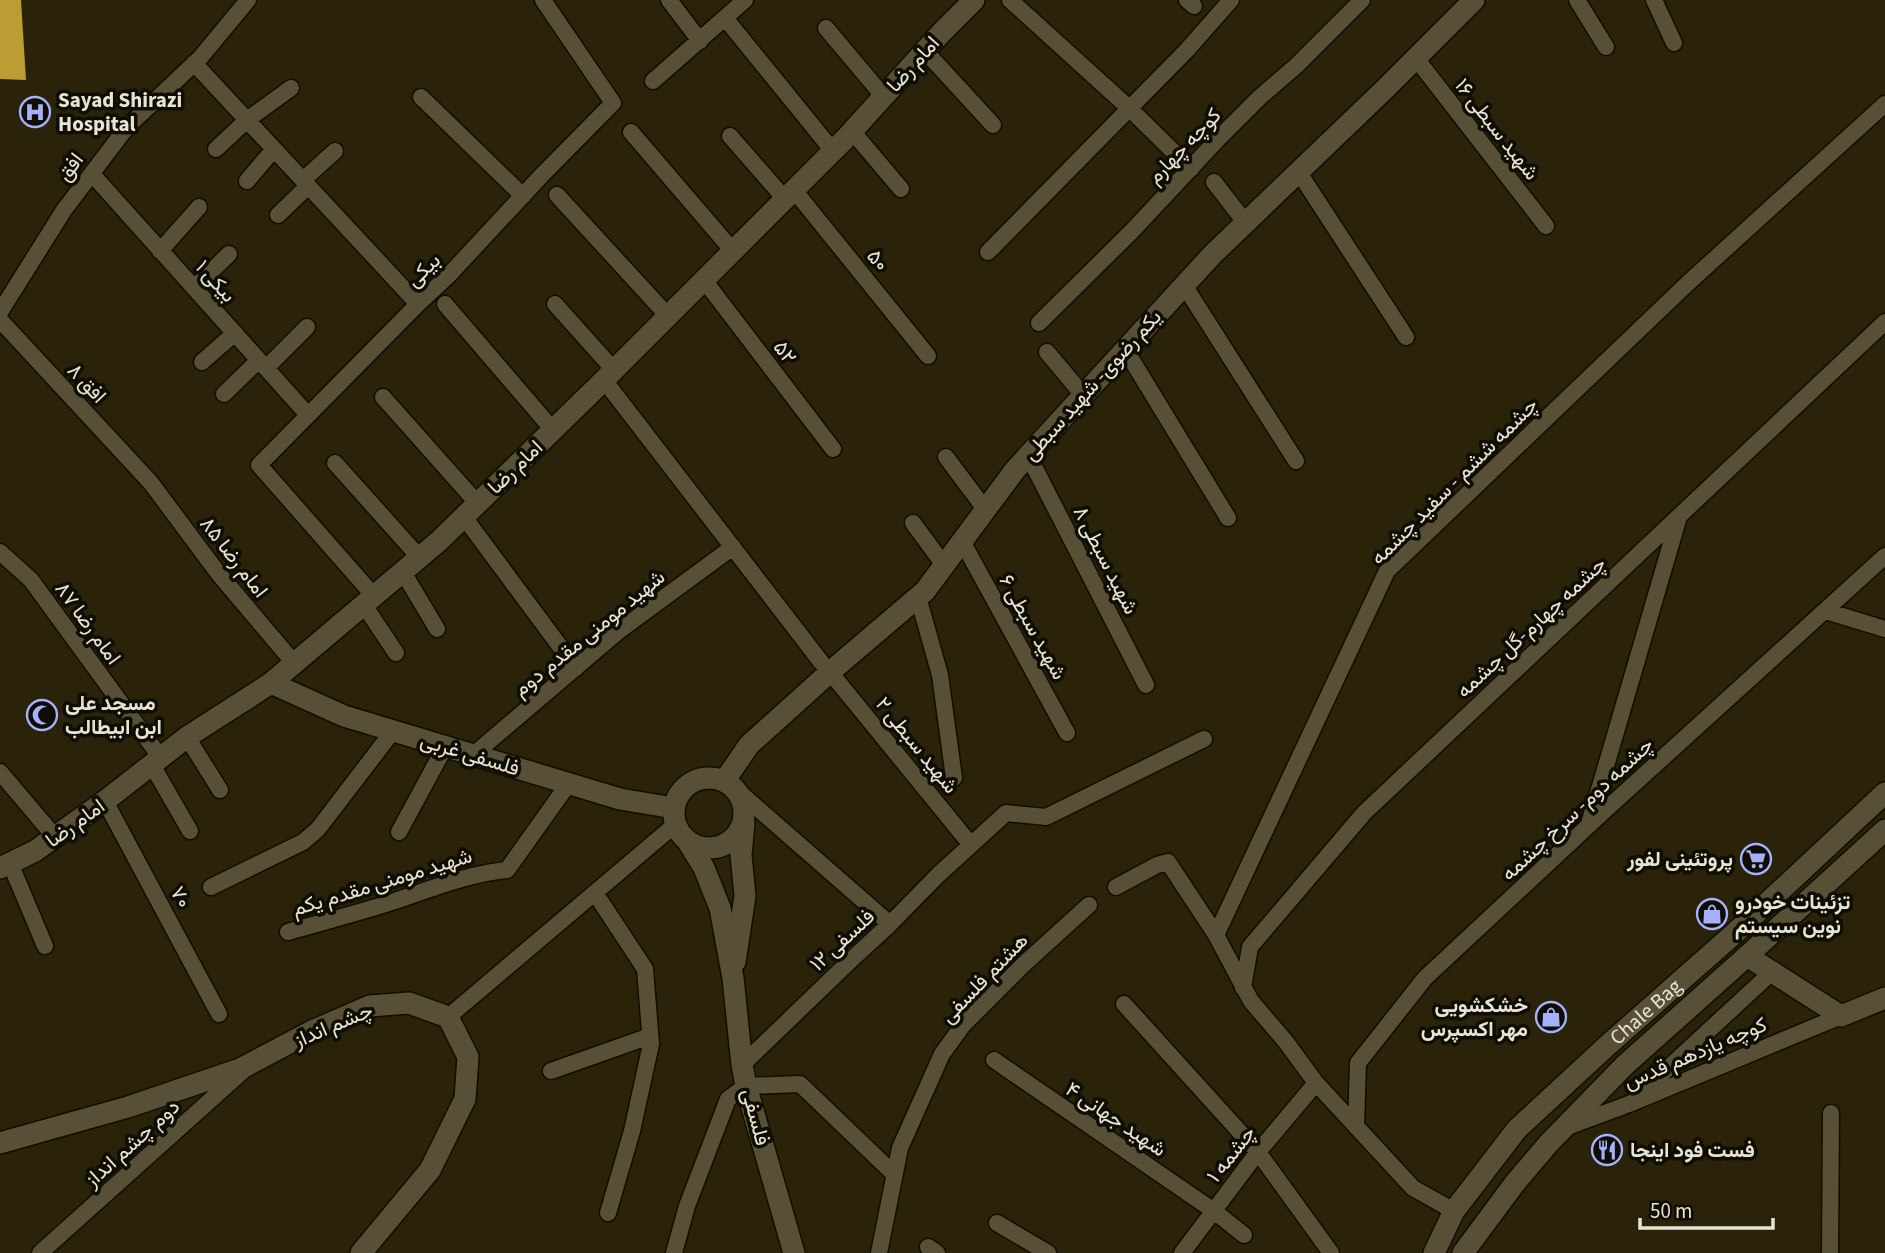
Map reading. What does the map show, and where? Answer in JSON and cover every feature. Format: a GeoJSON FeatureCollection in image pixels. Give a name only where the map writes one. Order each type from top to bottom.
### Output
{"type":"FeatureCollection","features":[{"type":"Feature","properties":{"kind":"street","name":"افق"},"geometry":{"type":"LineString","coordinates":[[0,312],[64,211],[127,127],[194,63],[248,0]]}},
{"type":"Feature","properties":{"kind":"street","name":"بیکی"},"geometry":{"type":"LineString","coordinates":[[369,601],[259,465],[448,276],[613,103],[543,0]]}},
{"type":"Feature","properties":{"kind":"street"},"geometry":{"type":"LineString","coordinates":[[669,0],[700,41]]}},
{"type":"Feature","properties":{"kind":"street"},"geometry":{"type":"LineString","coordinates":[[653,80],[745,0]]}},
{"type":"Feature","properties":{"kind":"street","name":"امام رضا"},"geometry":{"type":"LineString","coordinates":[[5,866],[35,851],[187,737],[271,683],[420,558],[609,375],[833,151],[974,0]]}},
{"type":"Feature","properties":{"kind":"street"},"geometry":{"type":"LineString","coordinates":[[1010,0],[1129,108],[1191,169]]}},
{"type":"Feature","properties":{"kind":"street"},"geometry":{"type":"LineString","coordinates":[[988,252],[1186,50],[1231,0]]}},
{"type":"Feature","properties":{"kind":"street","name":"کوچه چهارم"},"geometry":{"type":"LineString","coordinates":[[1039,323],[1251,106],[1296,66],[1362,0]]}},
{"type":"Feature","properties":{"kind":"street","name":"یکم رضوی- شهید سبطی"},"geometry":{"type":"LineString","coordinates":[[732,786],[749,745],[825,667],[925,591],[1028,455],[1184,285],[1245,222],[1474,0]]}},
{"type":"Feature","properties":{"kind":"street"},"geometry":{"type":"LineString","coordinates":[[1577,0],[1606,47]]}},
{"type":"Feature","properties":{"kind":"street"},"geometry":{"type":"LineString","coordinates":[[1654,0],[1674,43]]}},
{"type":"Feature","properties":{"kind":"street"},"geometry":{"type":"LineString","coordinates":[[725,18],[833,151]]}},
{"type":"Feature","properties":{"kind":"street"},"geometry":{"type":"LineString","coordinates":[[826,28],[884,97]]}},
{"type":"Feature","properties":{"kind":"street"},"geometry":{"type":"LineString","coordinates":[[925,51],[993,125]]}},
{"type":"Feature","properties":{"kind":"street","name":"شهید سبطی ۱۶"},"geometry":{"type":"LineString","coordinates":[[1415,57],[1546,226]]}},
{"type":"Feature","properties":{"kind":"street"},"geometry":{"type":"LineString","coordinates":[[194,63],[418,304]]}},
{"type":"Feature","properties":{"kind":"street"},"geometry":{"type":"LineString","coordinates":[[216,149],[247,120],[290,88]]}},
{"type":"Feature","properties":{"kind":"street"},"geometry":{"type":"LineString","coordinates":[[421,97],[523,196]]}},
{"type":"Feature","properties":{"kind":"street","name":"چشمه ششم - سفید چشمه"},"geometry":{"type":"LineString","coordinates":[[1216,935],[1387,571],[1688,283],[1885,104]]}},
{"type":"Feature","properties":{"kind":"street"},"geometry":{"type":"LineString","coordinates":[[852,131],[901,189]]}},
{"type":"Feature","properties":{"kind":"street"},"geometry":{"type":"LineString","coordinates":[[631,132],[733,251]]}},
{"type":"Feature","properties":{"kind":"street","name":"۵۰"},"geometry":{"type":"LineString","coordinates":[[730,136],[790,194],[928,356]]}},
{"type":"Feature","properties":{"kind":"street"},"geometry":{"type":"LineString","coordinates":[[247,181],[274,149]]}},
{"type":"Feature","properties":{"kind":"street"},"geometry":{"type":"LineString","coordinates":[[278,215],[335,151]]}},
{"type":"Feature","properties":{"kind":"street"},"geometry":{"type":"LineString","coordinates":[[1298,171],[1406,337]]}},
{"type":"Feature","properties":{"kind":"street","name":"۱ بیکی"},"geometry":{"type":"LineString","coordinates":[[92,174],[308,415]]}},
{"type":"Feature","properties":{"kind":"street"},"geometry":{"type":"LineString","coordinates":[[1214,182],[1245,222]]}},
{"type":"Feature","properties":{"kind":"street"},"geometry":{"type":"LineString","coordinates":[[557,195],[668,316]]}},
{"type":"Feature","properties":{"kind":"street"},"geometry":{"type":"LineString","coordinates":[[160,251],[199,207]]}},
{"type":"Feature","properties":{"kind":"street"},"geometry":{"type":"LineString","coordinates":[[194,288],[229,254]]}},
{"type":"Feature","properties":{"kind":"street","name":"۵۲"},"geometry":{"type":"LineString","coordinates":[[704,280],[833,449]]}},
{"type":"Feature","properties":{"kind":"street"},"geometry":{"type":"LineString","coordinates":[[1184,285],[1296,461]]}},
{"type":"Feature","properties":{"kind":"street"},"geometry":{"type":"LineString","coordinates":[[445,304],[553,430]]}},
{"type":"Feature","properties":{"kind":"street","name":"۲ شهید سبطی"},"geometry":{"type":"LineString","coordinates":[[555,304],[733,547],[825,667],[971,845]]}},
{"type":"Feature","properties":{"kind":"street","name":"افق ۸"},"geometry":{"type":"LineString","coordinates":[[0,320],[144,475]]}},
{"type":"Feature","properties":{"kind":"street","name":"چشمه چهارم-گل چشمه"},"geometry":{"type":"LineString","coordinates":[[1242,988],[1250,947],[1364,813],[1885,323]]}},
{"type":"Feature","properties":{"kind":"street"},"geometry":{"type":"LineString","coordinates":[[224,394],[307,327]]}},
{"type":"Feature","properties":{"kind":"street"},"geometry":{"type":"LineString","coordinates":[[202,362],[235,333]]}},
{"type":"Feature","properties":{"kind":"street"},"geometry":{"type":"LineString","coordinates":[[1125,349],[1228,518]]}},
{"type":"Feature","properties":{"kind":"street"},"geometry":{"type":"LineString","coordinates":[[1047,352],[1083,396]]}},
{"type":"Feature","properties":{"kind":"street"},"geometry":{"type":"LineString","coordinates":[[383,397],[471,510],[576,667]]}},
{"type":"Feature","properties":{"kind":"street","name":"۸ شهید سبطی"},"geometry":{"type":"LineString","coordinates":[[1028,455],[1146,685]]}},
{"type":"Feature","properties":{"kind":"street"},"geometry":{"type":"LineString","coordinates":[[946,457],[985,509]]}},
{"type":"Feature","properties":{"kind":"street"},"geometry":{"type":"LineString","coordinates":[[335,463],[420,558]]}},
{"type":"Feature","properties":{"kind":"street","name":"امام رضا ۸۵"},"geometry":{"type":"LineString","coordinates":[[144,475],[218,573],[294,663]]}},
{"type":"Feature","properties":{"kind":"street"},"geometry":{"type":"LineString","coordinates":[[1588,827],[1678,517]]}},
{"type":"Feature","properties":{"kind":"street"},"geometry":{"type":"LineString","coordinates":[[913,523],[944,565]]}},
{"type":"Feature","properties":{"kind":"street","name":"۶ شهید سبطی"},"geometry":{"type":"LineString","coordinates":[[962,541],[1067,733]]}},
{"type":"Feature","properties":{"kind":"street","name":"شهید مومنی مقدم دوم"},"geometry":{"type":"LineString","coordinates":[[473,755],[621,630],[733,547]]}},
{"type":"Feature","properties":{"kind":"street","name":"امام رضا ۸۷"},"geometry":{"type":"LineString","coordinates":[[0,552],[31,580],[156,761],[190,831]]}},
{"type":"Feature","properties":{"kind":"street","name":"چشمه دوم- سرخ چشمه"},"geometry":{"type":"LineString","coordinates":[[1356,1127],[1358,1063],[1425,978],[1885,556]]}},
{"type":"Feature","properties":{"kind":"street"},"geometry":{"type":"LineString","coordinates":[[403,572],[437,629]]}},
{"type":"Feature","properties":{"kind":"street"},"geometry":{"type":"LineString","coordinates":[[918,597],[940,675],[954,778]]}},
{"type":"Feature","properties":{"kind":"street"},"geometry":{"type":"LineString","coordinates":[[369,601],[396,653]]}},
{"type":"Feature","properties":{"kind":"street"},"geometry":{"type":"LineString","coordinates":[[1826,611],[1885,629]]}},
{"type":"Feature","properties":{"kind":"street","name":"فلسفی غربی"},"geometry":{"type":"LineString","coordinates":[[271,683],[344,716],[620,799],[679,824]]}},
{"type":"Feature","properties":{"kind":"street"},"geometry":{"type":"LineString","coordinates":[[211,887],[303,842],[318,829],[393,731]]}},
{"type":"Feature","properties":{"kind":"street"},"geometry":{"type":"LineString","coordinates":[[187,737],[220,790]]}},
{"type":"Feature","properties":{"kind":"street","name":"۱۲ فلسفی"},"geometry":{"type":"LineString","coordinates":[[742,1065],[1006,813],[1046,817],[1204,739]]}},
{"type":"Feature","properties":{"kind":"street"},"geometry":{"type":"LineString","coordinates":[[399,832],[445,747]]}},
{"type":"Feature","properties":{"kind":"street"},"geometry":{"type":"LineString","coordinates":[[0,772],[55,837]]}},
{"type":"Feature","properties":{"kind":"street"},"geometry":{"type":"LineString","coordinates":[[733,978],[720,908],[705,868],[679,824],[680,794],[690,783],[708,777],[732,786],[890,924]]}},
{"type":"Feature","properties":{"kind":"street","name":"شهید مومنی مقدم یکم"},"geometry":{"type":"LineString","coordinates":[[288,932],[450,881],[508,870],[569,783]]}},
{"type":"Feature","properties":{"kind":"street"},"geometry":{"type":"LineString","coordinates":[[732,786],[745,817],[741,855],[745,896],[733,978]]}},
{"type":"Feature","properties":{"kind":"street","name":"Chale Bag"},"geometry":{"type":"LineString","coordinates":[[1434,1253],[1454,1211],[1517,1129],[1736,932],[1885,793]]}},
{"type":"Feature","properties":{"kind":"street","name":"۷۰"},"geometry":{"type":"LineString","coordinates":[[105,801],[219,1014]]}},
{"type":"Feature","properties":{"kind":"street"},"geometry":{"type":"LineString","coordinates":[[679,824],[705,848],[721,847],[734,839],[745,817]]}},
{"type":"Feature","properties":{"kind":"street"},"geometry":{"type":"LineString","coordinates":[[360,1253],[430,1170],[465,1099],[468,1056],[448,1017],[679,824]]}},
{"type":"Feature","properties":{"kind":"street","name":"Chale Bag"},"geometry":{"type":"LineString","coordinates":[[1463,1253],[1515,1183],[1625,1065],[1885,830]]}},
{"type":"Feature","properties":{"kind":"street"},"geometry":{"type":"LineString","coordinates":[[1116,887],[1168,862],[1216,935],[1242,988],[1286,1041],[1315,1083],[1413,1188],[1454,1211]]}},
{"type":"Feature","properties":{"kind":"street"},"geometry":{"type":"LineString","coordinates":[[5,866],[44,946]]}},
{"type":"Feature","properties":{"kind":"street"},"geometry":{"type":"LineString","coordinates":[[595,893],[645,970],[651,1044],[632,1131],[608,1213]]}},
{"type":"Feature","properties":{"kind":"street","name":"هشتم فلسفی"},"geometry":{"type":"LineString","coordinates":[[879,1253],[900,1148],[942,1054],[963,1025],[1024,964],[1089,905]]}},
{"type":"Feature","properties":{"kind":"street"},"geometry":{"type":"LineString","coordinates":[[1747,957],[1841,1016],[1885,998]]}},
{"type":"Feature","properties":{"kind":"street"},"geometry":{"type":"LineString","coordinates":[[1629,1104],[1772,972]]}},
{"type":"Feature","properties":{"kind":"street","name":"فلسفی"},"geometry":{"type":"LineString","coordinates":[[733,978],[742,1065],[794,1253]]}},
{"type":"Feature","properties":{"kind":"street","name":"چشم انداز"},"geometry":{"type":"LineString","coordinates":[[0,1143],[128,1107],[240,1069],[312,1031],[370,1006],[409,1003],[448,1017]]}},
{"type":"Feature","properties":{"kind":"street"},"geometry":{"type":"LineString","coordinates":[[1124,1004],[1258,1152],[1331,1253]]}},
{"type":"Feature","properties":{"kind":"street","name":"کوچه یازدهم قدس"},"geometry":{"type":"LineString","coordinates":[[1565,1128],[1841,1016]]}},
{"type":"Feature","properties":{"kind":"street"},"geometry":{"type":"LineString","coordinates":[[551,1071],[650,1036]]}},
{"type":"Feature","properties":{"kind":"street","name":"۴ شهید جهانی"},"geometry":{"type":"LineString","coordinates":[[995,1060],[1214,1211],[1244,1235]]}},
{"type":"Feature","properties":{"kind":"street","name":"دوم چشم انداز"},"geometry":{"type":"LineString","coordinates":[[40,1253],[251,1063]]}},
{"type":"Feature","properties":{"kind":"street","name":"چشمه ۱"},"geometry":{"type":"LineString","coordinates":[[1182,1253],[1258,1152],[1315,1083]]}},
{"type":"Feature","properties":{"kind":"street"},"geometry":{"type":"LineString","coordinates":[[674,1253],[687,1206],[728,1099],[747,1087],[800,1084],[895,1175]]}},
{"type":"Feature","properties":{"kind":"street"},"geometry":{"type":"LineString","coordinates":[[1830,1253],[1831,1113]]}},
{"type":"Feature","properties":{"kind":"street"},"geometry":{"type":"LineString","coordinates":[[998,1223],[1048,1253]]}},
{"type":"Feature","properties":{"kind":"building","name":"Sayad Shirazi Hospital"},"geometry":{"type":"Polygon","coordinates":[[[0,0],[21,0],[26,80],[0,79],[0,0]]]}},
{"type":"Feature","properties":{"kind":"place","name":"Sayad Shirazi Hospital"},"geometry":{"type":"Point","coordinates":[35,112]}},
{"type":"Feature","properties":{"kind":"place","name":"مسجد علی ابن ابیطالب"},"geometry":{"type":"Point","coordinates":[42,715]}},
{"type":"Feature","properties":{"kind":"place","name":"پروتئینی لفور"},"geometry":{"type":"Point","coordinates":[1756,859]}},
{"type":"Feature","properties":{"kind":"place","name":"تزئینات خودرو نوین سیستم"},"geometry":{"type":"Point","coordinates":[1712,914]}},
{"type":"Feature","properties":{"kind":"place","name":"خشکشویی مهر اکسپرس"},"geometry":{"type":"Point","coordinates":[1551,1017]}},
{"type":"Feature","properties":{"kind":"place","name":"فست فود اينجا"},"geometry":{"type":"Point","coordinates":[1607,1150]}}]}
